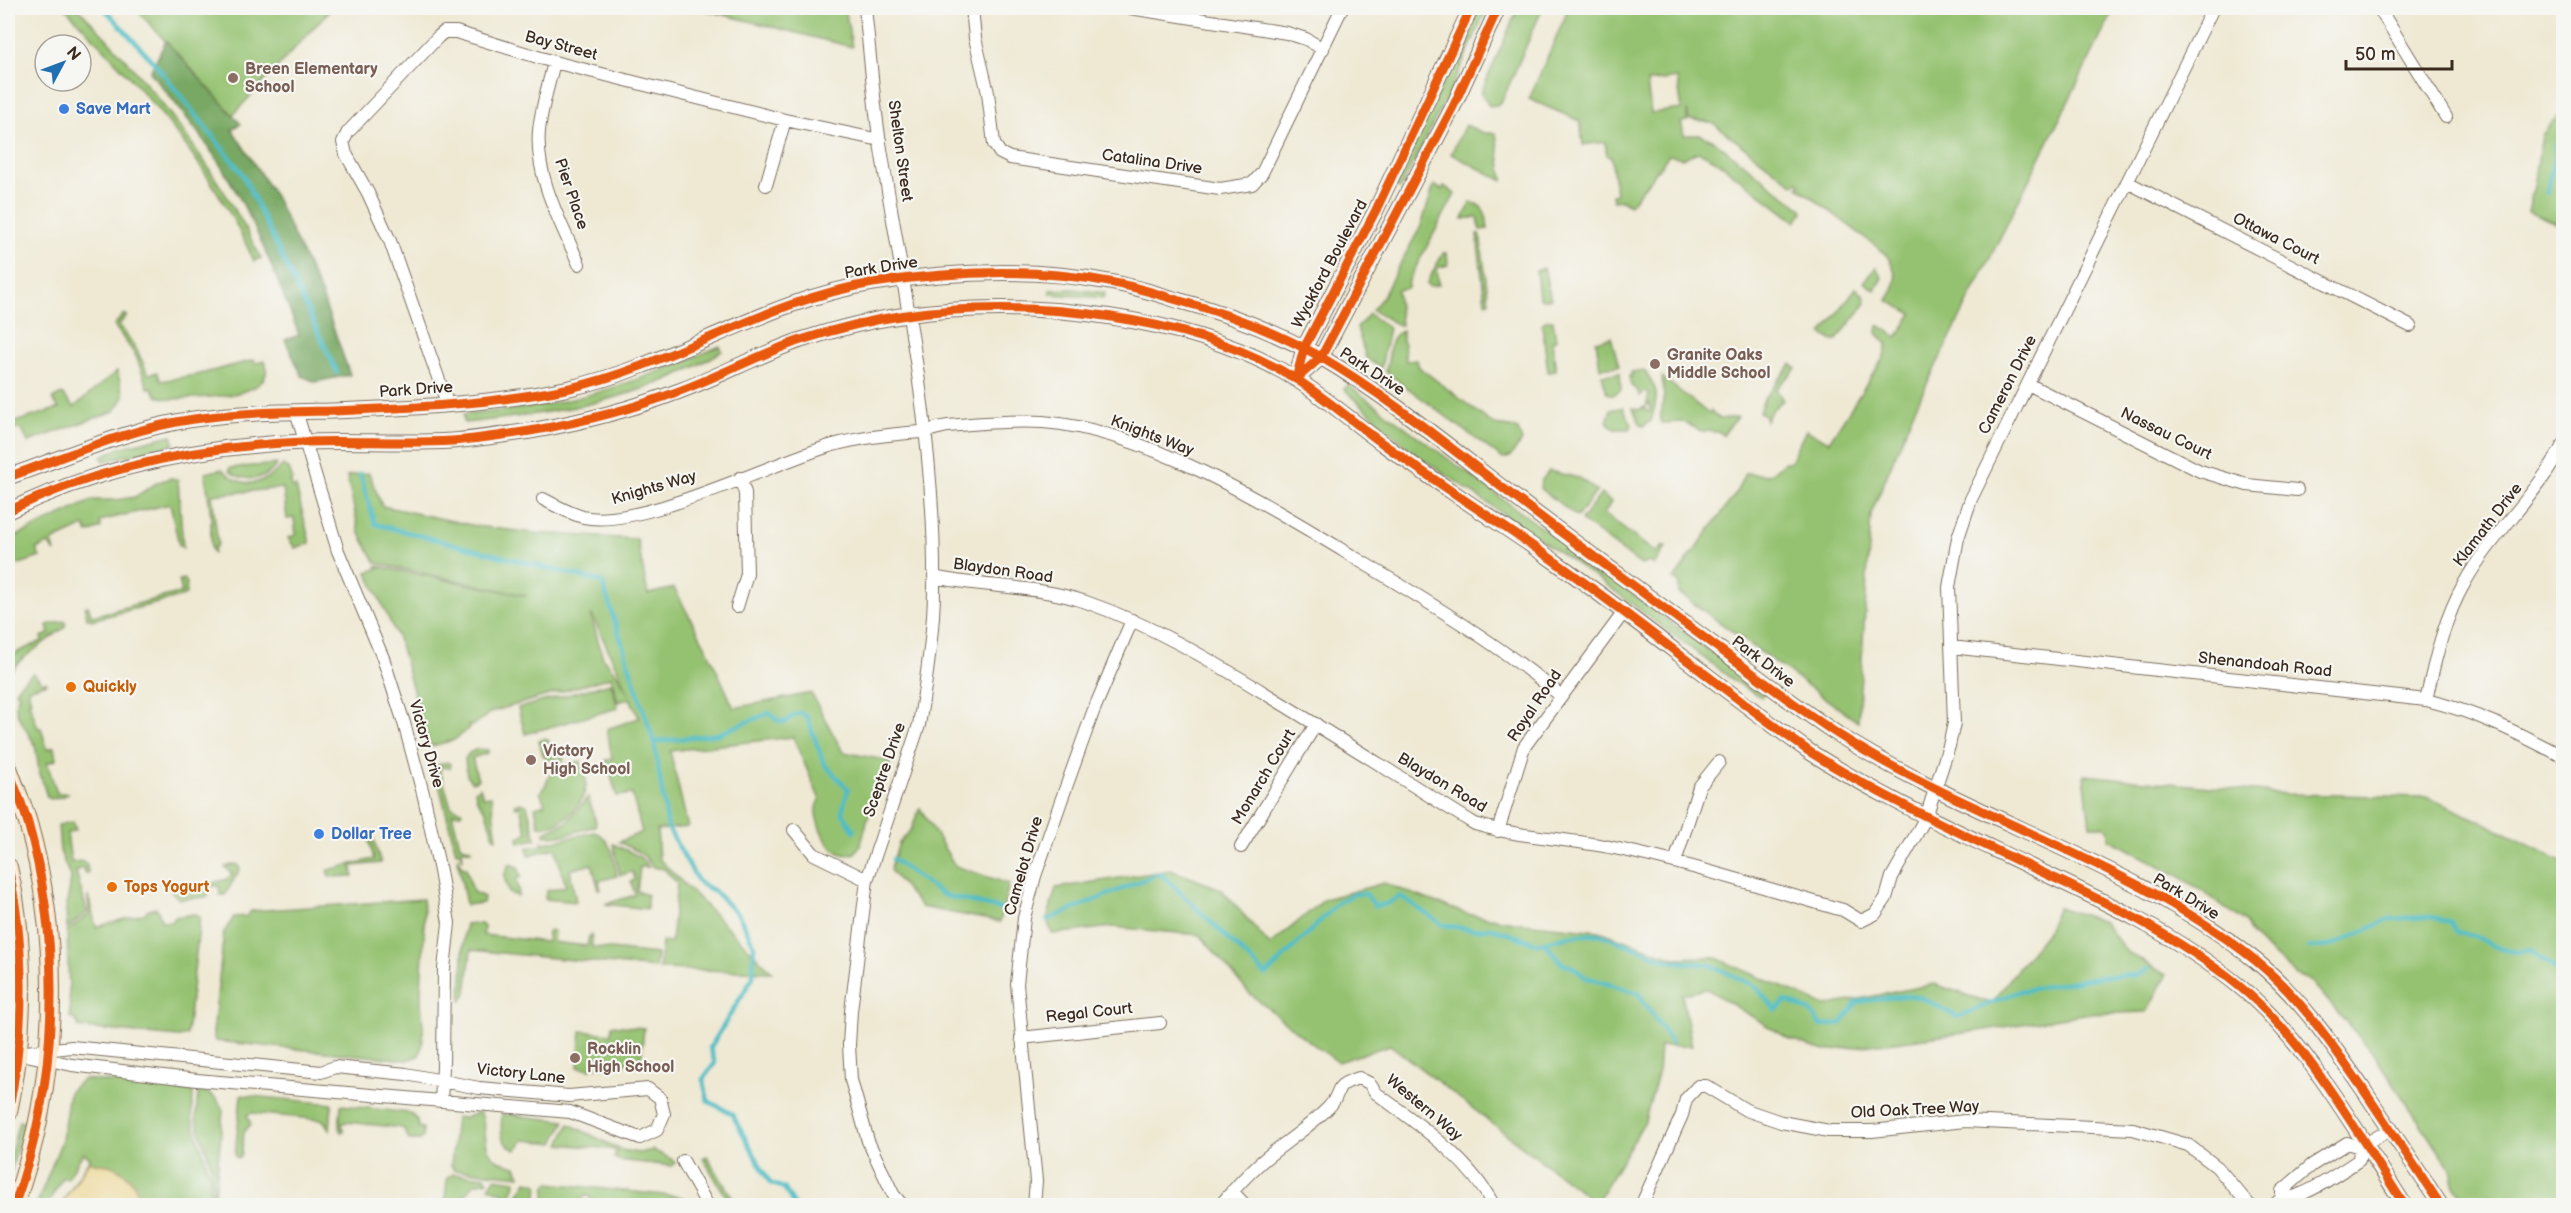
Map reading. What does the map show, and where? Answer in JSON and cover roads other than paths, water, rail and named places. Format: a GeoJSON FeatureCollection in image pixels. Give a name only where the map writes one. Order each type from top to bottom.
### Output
{"type":"FeatureCollection","features":[{"type":"Feature","properties":{"kind":"main road"},"geometry":{"type":"LineString","coordinates":[[8,768],[28,822],[44,900],[50,966],[48,1055],[36,1131],[14,1206]]}},
{"type":"Feature","properties":{"kind":"main road"},"geometry":{"type":"LineString","coordinates":[[8,867],[19,967],[17,1053],[8,1112]]}},
{"type":"Feature","properties":{"kind":"street","name":"Shelton Street"},"geometry":{"type":"LineString","coordinates":[[866,8],[880,140],[906,298]]}},
{"type":"Feature","properties":{"kind":"street","name":"Catalina Drive"},"geometry":{"type":"LineString","coordinates":[[972,8],[975,38],[988,93],[994,144],[1000,153],[1010,158],[1220,189],[1252,184],[1262,173],[1341,8]]}},
{"type":"Feature","properties":{"kind":"street"},"geometry":{"type":"LineString","coordinates":[[1130,8],[1287,33],[1306,39],[1323,49]]}},
{"type":"Feature","properties":{"kind":"street","name":"Wyckford Boulevard"},"geometry":{"type":"LineString","coordinates":[[1296,379],[1304,348],[1376,210],[1471,8]]}},
{"type":"Feature","properties":{"kind":"street"},"geometry":{"type":"LineString","coordinates":[[1296,379],[1321,357],[1453,106],[1498,8]]}},
{"type":"Feature","properties":{"kind":"street","name":"Cameron Drive"},"geometry":{"type":"LineString","coordinates":[[1928,810],[1954,723],[1950,586],[1958,538],[1971,499],[1986,464],[2028,384],[2213,8]]}},
{"type":"Feature","properties":{"kind":"street"},"geometry":{"type":"LineString","coordinates":[[2379,8],[2446,117]]}},
{"type":"Feature","properties":{"kind":"street","name":"Bay Street"},"geometry":{"type":"LineString","coordinates":[[447,403],[390,241],[368,193],[346,154],[343,142],[348,132],[444,32],[467,35],[554,62],[785,120],[880,140]]}},
{"type":"Feature","properties":{"kind":"street","name":"Pier Place"},"geometry":{"type":"LineString","coordinates":[[554,62],[539,131],[541,167],[554,206],[579,264]]}},
{"type":"Feature","properties":{"kind":"street"},"geometry":{"type":"LineString","coordinates":[[766,185],[785,120]]}},
{"type":"Feature","properties":{"kind":"street","name":"Ottawa Court"},"geometry":{"type":"LineString","coordinates":[[2127,182],[2410,326]]}},
{"type":"Feature","properties":{"kind":"street","name":"Park Drive"},"geometry":{"type":"LineString","coordinates":[[8,477],[147,428],[193,419],[249,412],[412,407],[507,398],[566,389],[621,374],[673,355],[759,316],[788,306],[837,291],[904,280],[959,273],[1012,272],[1061,275],[1113,283],[1214,310],[1271,332],[1304,348],[1399,407],[1511,495],[1819,721],[1868,753],[2131,881],[2174,905],[2259,964],[2298,1001],[2326,1035],[2441,1206]]}},
{"type":"Feature","properties":{"kind":"street","name":"Sceptre Drive"},"geometry":{"type":"LineString","coordinates":[[903,1206],[893,1194],[868,1141],[852,1080],[849,1045],[867,880],[919,725],[934,577],[928,449],[906,298]]}},
{"type":"Feature","properties":{"kind":"street"},"geometry":{"type":"LineString","coordinates":[[8,511],[81,482],[144,463],[251,446],[306,442],[453,441],[572,423],[630,408],[686,389],[798,341],[845,327],[909,315],[1013,308],[1058,310],[1148,323],[1202,338],[1259,360],[1296,379],[1386,446],[1554,561],[1810,752],[1853,779],[1928,810],[2117,908],[2159,931],[2240,987],[2276,1021],[2302,1053],[2362,1146],[2405,1206]]}},
{"type":"Feature","properties":{"kind":"street","name":"Nassau Court"},"geometry":{"type":"LineString","coordinates":[[2028,384],[2200,471],[2247,484],[2297,490]]}},
{"type":"Feature","properties":{"kind":"street","name":"Victory Drive"},"geometry":{"type":"LineString","coordinates":[[296,411],[338,551],[383,658],[424,797],[449,923],[444,969],[441,1100]]}},
{"type":"Feature","properties":{"kind":"street","name":"Knights Way"},"geometry":{"type":"LineString","coordinates":[[543,499],[563,510],[585,517],[607,518],[630,515],[670,504],[836,445],[900,433],[924,432],[957,426],[1012,421],[1044,422],[1109,435],[1142,446],[1219,481],[1289,518],[1448,614],[1560,695]]}},
{"type":"Feature","properties":{"kind":"street","name":"Klamath Drive"},"geometry":{"type":"LineString","coordinates":[[2426,700],[2450,612],[2465,581],[2545,477],[2564,443]]}},
{"type":"Feature","properties":{"kind":"street"},"geometry":{"type":"LineString","coordinates":[[737,607],[747,574],[746,504],[740,478]]}},
{"type":"Feature","properties":{"kind":"street","name":"Blaydon Road"},"geometry":{"type":"LineString","coordinates":[[934,577],[1018,587],[1084,601],[1132,620],[1193,650],[1475,824],[1498,831],[1612,848],[1675,862],[1843,910],[1862,921],[1875,914],[1881,906],[1892,877],[1928,810]]}},
{"type":"Feature","properties":{"kind":"street","name":"Royal Road"},"geometry":{"type":"LineString","coordinates":[[1498,831],[1524,747],[1560,695],[1624,612]]}},
{"type":"Feature","properties":{"kind":"street","name":"Camelot Drive"},"geometry":{"type":"LineString","coordinates":[[1034,1206],[1036,1181],[1017,984],[1024,918],[1035,876],[1089,723],[1132,620]]}},
{"type":"Feature","properties":{"kind":"street","name":"Shenandoah Road"},"geometry":{"type":"LineString","coordinates":[[1951,647],[2426,700],[2463,709],[2501,725],[2564,757]]}},
{"type":"Feature","properties":{"kind":"street","name":"Monarch Court"},"geometry":{"type":"LineString","coordinates":[[1241,847],[1316,724]]}},
{"type":"Feature","properties":{"kind":"street"},"geometry":{"type":"LineString","coordinates":[[1675,862],[1699,787],[1719,762]]}},
{"type":"Feature","properties":{"kind":"street"},"geometry":{"type":"LineString","coordinates":[[794,830],[814,854],[867,880]]}},
{"type":"Feature","properties":{"kind":"street","name":"Regal Court"},"geometry":{"type":"LineString","coordinates":[[1021,1038],[1160,1023]]}},
{"type":"Feature","properties":{"kind":"street","name":"Victory Lane"},"geometry":{"type":"LineString","coordinates":[[17,1053],[48,1055],[206,1080],[570,1112],[640,1138],[657,1130],[664,1114],[660,1098],[648,1089],[569,1096],[479,1088],[406,1074],[334,1067],[321,1072],[72,1047],[48,1055]]}},
{"type":"Feature","properties":{"kind":"street","name":"Western Way"},"geometry":{"type":"LineString","coordinates":[[1220,1206],[1232,1191],[1266,1159],[1311,1125],[1335,1101],[1336,1092],[1341,1086],[1359,1078],[1369,1083],[1376,1093],[1439,1141],[1475,1179],[1494,1206]]}},
{"type":"Feature","properties":{"kind":"street","name":"Old Oak Tree Way"},"geometry":{"type":"LineString","coordinates":[[1641,1206],[1682,1114],[1686,1099],[1698,1086],[1706,1086],[1746,1110],[1782,1122],[1829,1131],[1872,1131],[1965,1121],[2133,1129],[2188,1146],[2217,1167],[2250,1206]]}},
{"type":"Feature","properties":{"kind":"street"},"geometry":{"type":"LineString","coordinates":[[2278,1202],[2282,1191],[2307,1170],[2347,1143],[2362,1146],[2391,1129]]}},
{"type":"Feature","properties":{"kind":"street"},"geometry":{"type":"LineString","coordinates":[[2278,1202],[2289,1200],[2359,1160],[2362,1146]]}},
{"type":"Feature","properties":{"kind":"street"},"geometry":{"type":"LineString","coordinates":[[683,1161],[708,1206]]}},
{"type":"Feature","properties":{"kind":"street"},"geometry":{"type":"LineString","coordinates":[[2307,1170],[2317,1185]]}},
{"type":"Feature","properties":{"kind":"street"},"geometry":{"type":"LineString","coordinates":[[1232,1191],[1246,1206]]}},
{"type":"Feature","properties":{"kind":"waterway"},"geometry":{"type":"LineString","coordinates":[[104,8],[156,65],[242,173],[337,372]]}},
{"type":"Feature","properties":{"kind":"waterway"},"geometry":{"type":"LineString","coordinates":[[2547,193],[2553,163],[2557,155],[2555,146],[2564,131]]}},
{"type":"Feature","properties":{"kind":"waterway"},"geometry":{"type":"LineString","coordinates":[[360,474],[375,524],[602,582],[654,742],[668,828],[699,883],[714,891],[738,914],[754,945],[753,977],[710,1048],[715,1063],[703,1079],[708,1101],[732,1114],[770,1183],[784,1188],[795,1206]]}},
{"type":"Feature","properties":{"kind":"waterway"},"geometry":{"type":"LineString","coordinates":[[654,742],[718,734],[769,713],[778,721],[786,722],[792,716],[801,713],[807,717],[824,764],[848,789],[842,812],[854,831]]}},
{"type":"Feature","properties":{"kind":"waterway"},"geometry":{"type":"LineString","coordinates":[[893,859],[943,895],[1001,909]]}},
{"type":"Feature","properties":{"kind":"waterway"},"geometry":{"type":"LineString","coordinates":[[1047,920],[1160,873],[1266,975],[1339,902],[1354,894],[1366,894],[1375,906],[1387,904],[1400,896],[1443,925],[1474,930],[1492,928],[1538,944],[1569,936],[1599,934],[1669,961],[1710,965],[1755,986],[1776,1010],[1786,1001],[1810,1011],[1821,1026],[1842,1023],[1857,1002],[1903,996],[1921,997],[1957,1017],[2020,991],[2099,977],[2136,975],[2149,969]]}},
{"type":"Feature","properties":{"kind":"waterway"},"geometry":{"type":"LineString","coordinates":[[2308,948],[2330,946],[2390,919],[2431,917],[2451,922],[2457,933],[2475,937],[2505,950],[2517,952],[2531,950],[2564,975]]}},
{"type":"Feature","properties":{"kind":"waterway"},"geometry":{"type":"LineString","coordinates":[[1544,942],[1562,964],[1573,967],[1585,977],[1638,993],[1672,1043]]}},
{"type":"Feature","properties":{"kind":"place","name":"Breen Elementary School"},"geometry":{"type":"Point","coordinates":[233,78]}},
{"type":"Feature","properties":{"kind":"place","name":"Save Mart"},"geometry":{"type":"Point","coordinates":[64,109]}},
{"type":"Feature","properties":{"kind":"place","name":"Granite Oaks Middle School"},"geometry":{"type":"Point","coordinates":[1655,364]}},
{"type":"Feature","properties":{"kind":"place","name":"Quickly"},"geometry":{"type":"Point","coordinates":[71,687]}},
{"type":"Feature","properties":{"kind":"place","name":"Victory High School"},"geometry":{"type":"Point","coordinates":[531,760]}},
{"type":"Feature","properties":{"kind":"place","name":"Dollar Tree"},"geometry":{"type":"Point","coordinates":[319,834]}},
{"type":"Feature","properties":{"kind":"place","name":"Tops Yogurt"},"geometry":{"type":"Point","coordinates":[112,887]}},
{"type":"Feature","properties":{"kind":"place","name":"Rocklin High School"},"geometry":{"type":"Point","coordinates":[575,1058]}}]}
